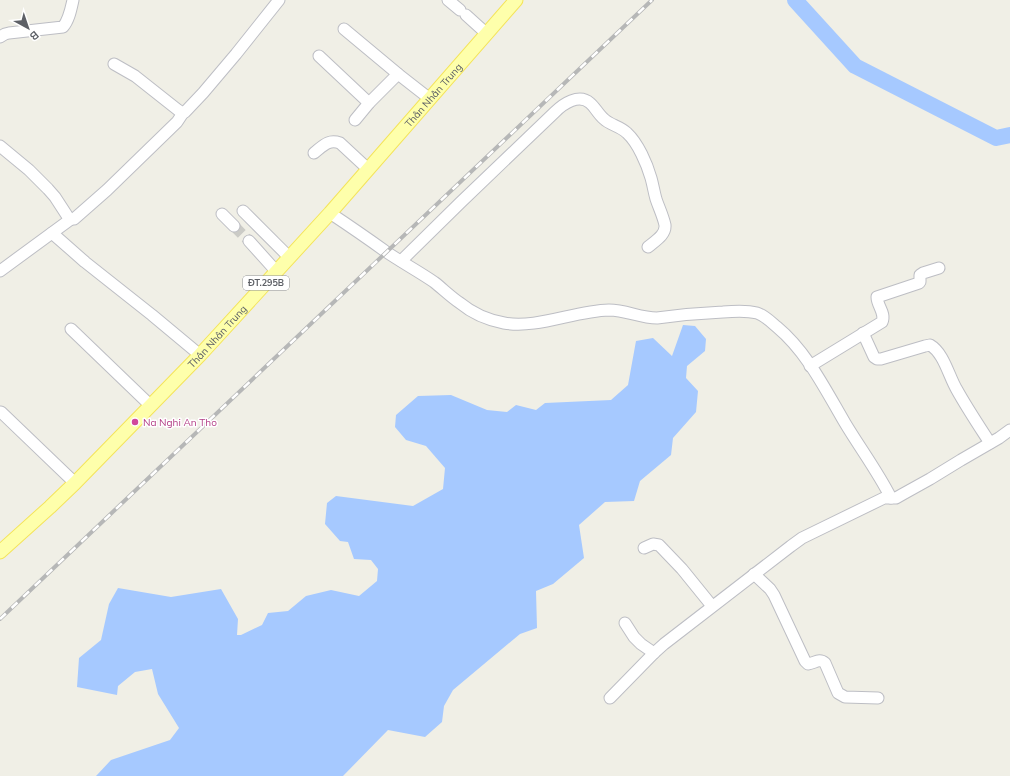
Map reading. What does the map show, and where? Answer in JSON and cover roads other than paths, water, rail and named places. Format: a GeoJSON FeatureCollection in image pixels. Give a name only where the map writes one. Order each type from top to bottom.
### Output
{"type":"FeatureCollection","features":[{"type":"Feature","properties":{"kind":"main road","name":"Thân Nhân Trung"},"geometry":{"type":"LineString","coordinates":[[0,552],[50,507],[200,355],[330,212],[516,0]]}},
{"type":"Feature","properties":{"kind":"street"},"geometry":{"type":"LineString","coordinates":[[0,37],[9,33],[63,27],[67,20],[73,0]]}},
{"type":"Feature","properties":{"kind":"street"},"geometry":{"type":"LineString","coordinates":[[0,271],[71,219],[74,219],[107,190],[177,122],[183,112],[185,112],[203,93],[279,0]]}},
{"type":"Feature","properties":{"kind":"street"},"geometry":{"type":"LineString","coordinates":[[448,0],[487,34]]}},
{"type":"Feature","properties":{"kind":"street"},"geometry":{"type":"LineString","coordinates":[[344,29],[430,99]]}},
{"type":"Feature","properties":{"kind":"street"},"geometry":{"type":"LineString","coordinates":[[319,56],[369,103]]}},
{"type":"Feature","properties":{"kind":"street"},"geometry":{"type":"LineString","coordinates":[[114,64],[135,76],[178,110],[183,112]]}},
{"type":"Feature","properties":{"kind":"street"},"geometry":{"type":"LineString","coordinates":[[355,120],[369,103],[398,74]]}},
{"type":"Feature","properties":{"kind":"street"},"geometry":{"type":"LineString","coordinates":[[401,261],[555,112],[570,101],[580,100],[589,102],[603,119],[626,132],[639,150],[651,177],[656,199],[666,225],[664,233],[648,247]]}},
{"type":"Feature","properties":{"kind":"street"},"geometry":{"type":"LineString","coordinates":[[314,153],[328,142],[340,143],[368,169]]}},
{"type":"Feature","properties":{"kind":"street"},"geometry":{"type":"LineString","coordinates":[[0,146],[48,188],[68,217],[71,219]]}},
{"type":"Feature","properties":{"kind":"street"},"geometry":{"type":"LineString","coordinates":[[243,211],[289,257]]}},
{"type":"Feature","properties":{"kind":"street"},"geometry":{"type":"LineString","coordinates":[[330,212],[386,252],[434,283],[460,304],[473,312],[491,319],[520,324],[533,323],[586,312],[609,310],[620,310],[650,318],[738,311],[754,312],[764,317],[796,345],[891,498]]}},
{"type":"Feature","properties":{"kind":"street"},"geometry":{"type":"LineString","coordinates":[[222,214],[234,226]]}},
{"type":"Feature","properties":{"kind":"street"},"geometry":{"type":"LineString","coordinates":[[52,233],[85,262],[200,355]]}},
{"type":"Feature","properties":{"kind":"street"},"geometry":{"type":"LineString","coordinates":[[249,241],[276,271]]}},
{"type":"Feature","properties":{"kind":"street"},"geometry":{"type":"LineString","coordinates":[[810,366],[879,324],[883,320],[883,315],[877,301],[877,297],[919,284],[920,275],[939,268]]}},
{"type":"Feature","properties":{"kind":"street"},"geometry":{"type":"LineString","coordinates":[[71,329],[150,405]]}},
{"type":"Feature","properties":{"kind":"street"},"geometry":{"type":"LineString","coordinates":[[863,333],[874,357],[877,359],[930,345],[935,348],[946,365],[956,388],[990,443]]}},
{"type":"Feature","properties":{"kind":"street"},"geometry":{"type":"LineString","coordinates":[[1,412],[74,483]]}},
{"type":"Feature","properties":{"kind":"street"},"geometry":{"type":"LineString","coordinates":[[610,698],[654,653],[712,606],[802,538],[884,498],[896,498],[999,438],[1010,430]]}},
{"type":"Feature","properties":{"kind":"street"},"geometry":{"type":"LineString","coordinates":[[644,548],[653,544],[659,545],[682,569],[712,606]]}},
{"type":"Feature","properties":{"kind":"street"},"geometry":{"type":"LineString","coordinates":[[754,574],[770,589],[774,595],[804,660],[808,664],[822,660],[840,695],[845,697],[878,698]]}},
{"type":"Feature","properties":{"kind":"street"},"geometry":{"type":"LineString","coordinates":[[625,623],[634,637],[654,653]]}},
{"type":"Feature","properties":{"kind":"water"},"geometry":{"type":"Polygon","coordinates":[[[683,325],[695,326],[706,339],[705,351],[687,366],[686,378],[698,391],[696,412],[673,438],[671,455],[640,481],[634,501],[605,502],[579,525],[584,558],[553,584],[536,591],[537,628],[520,634],[453,690],[444,706],[442,722],[425,737],[388,730],[343,776],[96,776],[111,760],[170,740],[179,728],[158,694],[152,669],[135,672],[118,686],[117,695],[77,687],[79,658],[101,640],[109,604],[118,588],[171,597],[221,589],[238,619],[237,635],[241,635],[262,625],[268,613],[288,611],[306,596],[331,590],[359,596],[377,581],[378,569],[371,560],[354,559],[348,542],[340,541],[325,524],[327,503],[336,496],[413,506],[443,489],[445,468],[426,446],[406,440],[395,427],[396,415],[418,396],[451,395],[487,410],[507,412],[516,405],[536,410],[545,403],[611,400],[628,385],[636,341],[653,338],[672,356],[683,325]]]}},
{"type":"Feature","properties":{"kind":"waterway"},"geometry":{"type":"LineString","coordinates":[[795,0],[855,66],[996,138],[1010,135]]}},
{"type":"Feature","properties":{"kind":"tunnel"},"geometry":{"type":"LineString","coordinates":[[234,226],[249,241]]}},
{"type":"Feature","properties":{"kind":"railway"},"geometry":{"type":"LineString","coordinates":[[0,619],[652,0]]}},
{"type":"Feature","properties":{"kind":"place","name":"Na Nghi An Tho"},"geometry":{"type":"Point","coordinates":[135,422]}}]}
